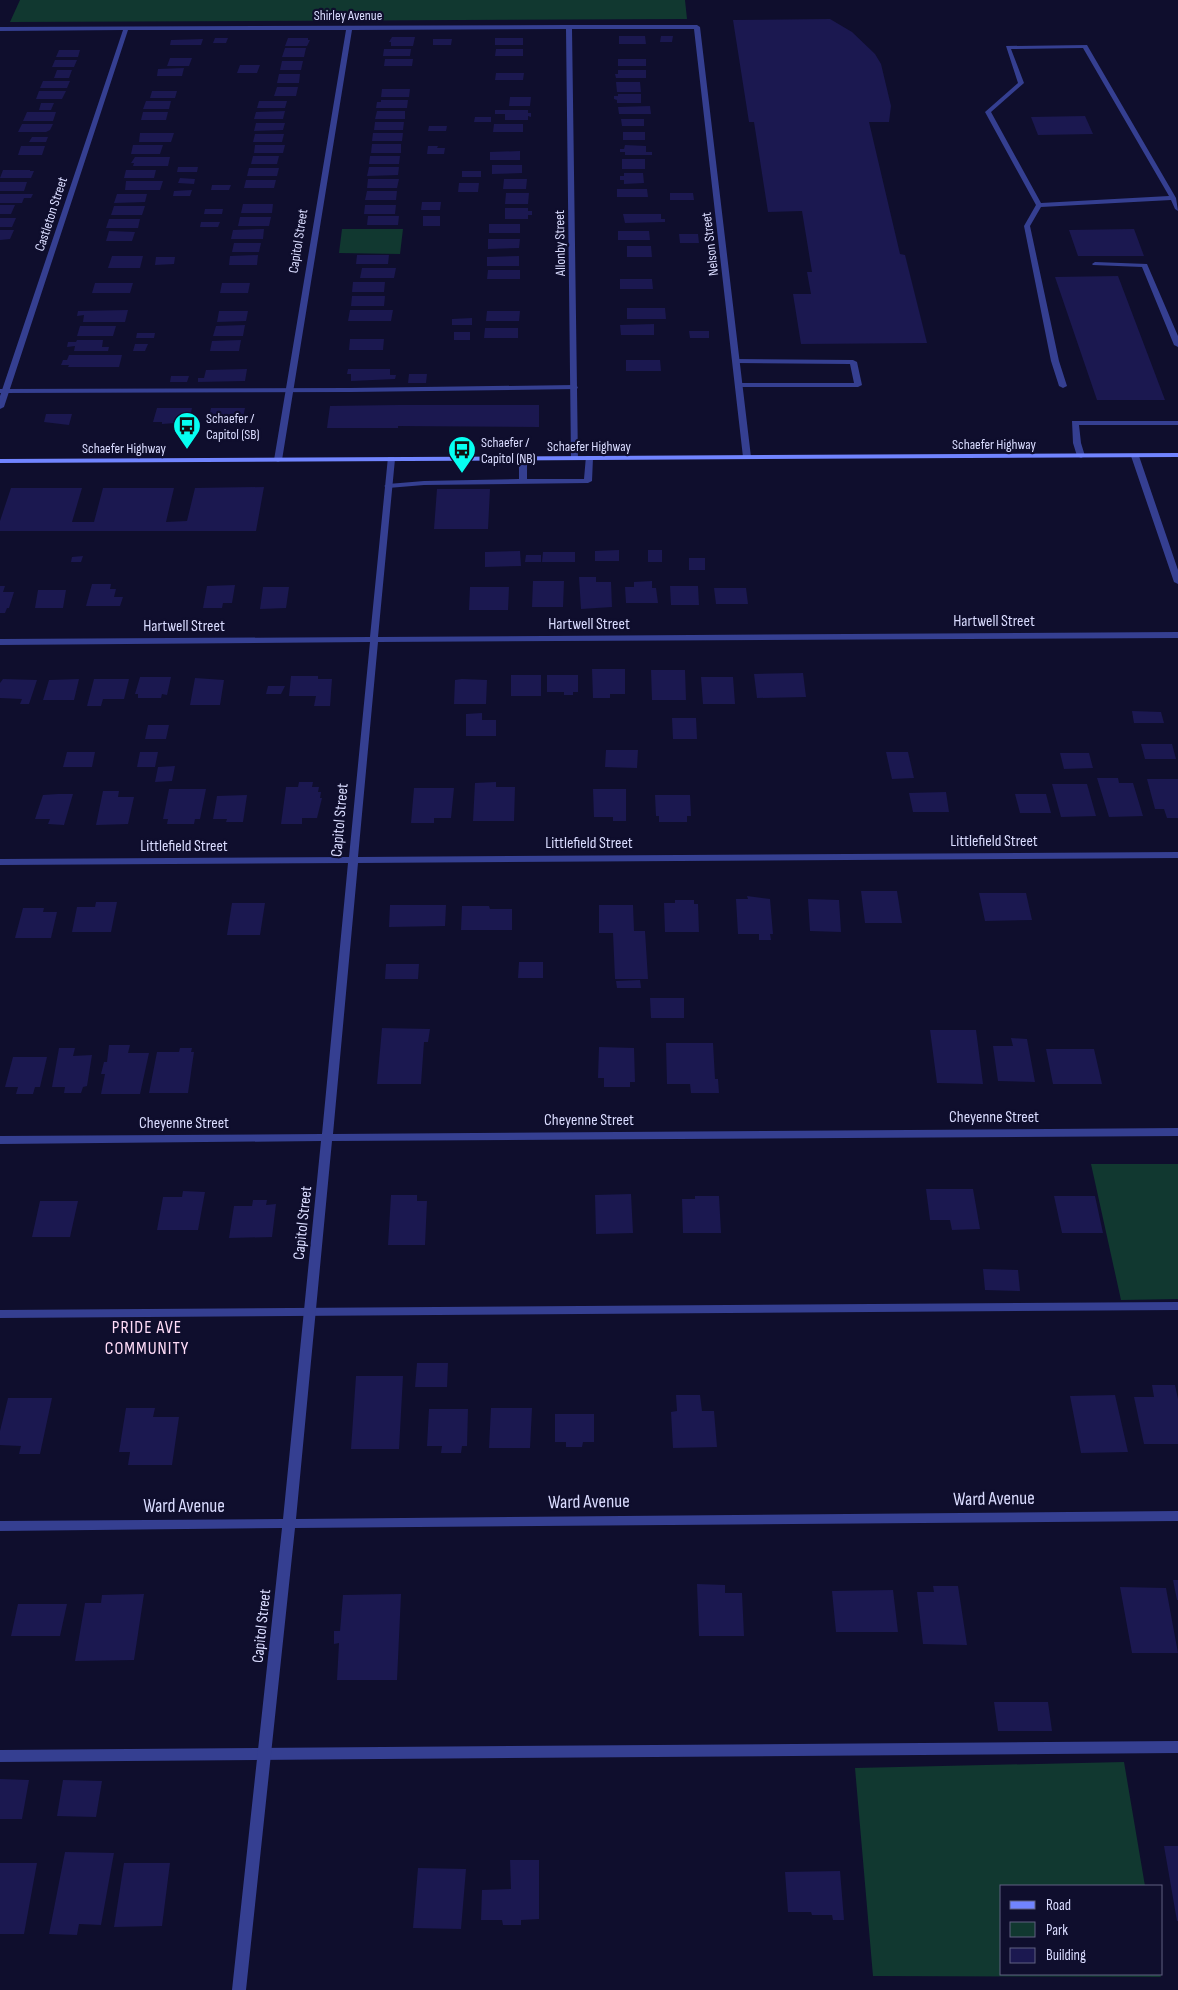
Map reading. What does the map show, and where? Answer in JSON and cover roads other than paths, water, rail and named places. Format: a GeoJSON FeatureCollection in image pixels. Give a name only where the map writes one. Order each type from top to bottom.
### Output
{"type":"FeatureCollection","features":[{"type":"Feature","properties":{"kind":"street","name":"Allonby Street"},"geometry":{"type":"LineString","coordinates":[[569,27],[575,458]]}},
{"type":"Feature","properties":{"kind":"street","name":"Shirley Avenue"},"geometry":{"type":"LineString","coordinates":[[0,29],[697,27]]}},
{"type":"Feature","properties":{"kind":"street","name":"Nelson Street"},"geometry":{"type":"LineString","coordinates":[[697,27],[747,458]]}},
{"type":"Feature","properties":{"kind":"street","name":"Capitol Street"},"geometry":{"type":"LineString","coordinates":[[278,460],[349,28]]}},
{"type":"Feature","properties":{"kind":"street","name":"Castleton Street"},"geometry":{"type":"LineString","coordinates":[[0,407],[3,391],[126,29]]}},
{"type":"Feature","properties":{"kind":"street"},"geometry":{"type":"LineString","coordinates":[[1039,205],[988,112],[1020,84],[1008,47],[1085,46],[1178,209]]}},
{"type":"Feature","properties":{"kind":"street"},"geometry":{"type":"LineString","coordinates":[[1039,205],[1173,198]]}},
{"type":"Feature","properties":{"kind":"street"},"geometry":{"type":"LineString","coordinates":[[1039,205],[1027,226],[1055,361],[1063,386]]}},
{"type":"Feature","properties":{"kind":"street"},"geometry":{"type":"LineString","coordinates":[[1096,264],[1145,265],[1178,345]]}},
{"type":"Feature","properties":{"kind":"street"},"geometry":{"type":"LineString","coordinates":[[736,361],[853,362],[858,385],[739,386]]}},
{"type":"Feature","properties":{"kind":"street"},"geometry":{"type":"LineString","coordinates":[[3,391],[574,387]]}},
{"type":"Feature","properties":{"kind":"street"},"geometry":{"type":"LineString","coordinates":[[1081,456],[1076,443],[1075,423],[1178,423]]}},
{"type":"Feature","properties":{"kind":"street","name":"Schaefer Highway"},"geometry":{"type":"LineString","coordinates":[[0,461],[1178,455]]}},
{"type":"Feature","properties":{"kind":"street"},"geometry":{"type":"LineString","coordinates":[[1135,456],[1175,564],[1178,582]]}},
{"type":"Feature","properties":{"kind":"street"},"geometry":{"type":"LineString","coordinates":[[523,458],[523,481]]}},
{"type":"Feature","properties":{"kind":"street"},"geometry":{"type":"LineString","coordinates":[[388,486],[424,483],[588,481],[589,458]]}},
{"type":"Feature","properties":{"kind":"street","name":"Capitol Street"},"geometry":{"type":"LineString","coordinates":[[239,1990],[328,1138],[391,459]]}},
{"type":"Feature","properties":{"kind":"street","name":"Hartwell Street"},"geometry":{"type":"LineString","coordinates":[[0,642],[1178,635]]}},
{"type":"Feature","properties":{"kind":"street","name":"Littlefield Street"},"geometry":{"type":"LineString","coordinates":[[0,862],[1178,855]]}},
{"type":"Feature","properties":{"kind":"street","name":"Cheyenne Street"},"geometry":{"type":"LineString","coordinates":[[0,1140],[1178,1132]]}},
{"type":"Feature","properties":{"kind":"street"},"geometry":{"type":"LineString","coordinates":[[0,1314],[1178,1306]]}},
{"type":"Feature","properties":{"kind":"street","name":"Ward Avenue"},"geometry":{"type":"LineString","coordinates":[[0,1526],[1178,1516]]}},
{"type":"Feature","properties":{"kind":"street"},"geometry":{"type":"LineString","coordinates":[[0,1756],[1178,1747]]}},
{"type":"Feature","properties":{"kind":"place","name":"Schaefer / Capitol (SB)"},"geometry":{"type":"Point","coordinates":[187,450]}},
{"type":"Feature","properties":{"kind":"place","name":"Schaefer / Capitol (NB)"},"geometry":{"type":"Point","coordinates":[462,474]}},
{"type":"Feature","properties":{"kind":"district","name":"PRIDE AVE COMMUNITY"},"geometry":{"type":"Point","coordinates":[147,1337]}}]}
